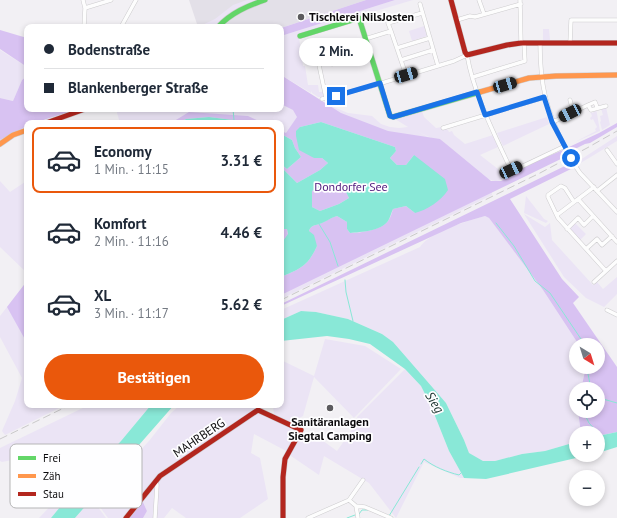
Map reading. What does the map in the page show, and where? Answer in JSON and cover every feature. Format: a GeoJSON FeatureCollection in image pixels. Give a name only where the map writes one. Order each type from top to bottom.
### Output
{"type":"FeatureCollection","features":[{"type":"Feature","properties":{"kind":"street"},"geometry":{"type":"LineString","coordinates":[[83,0],[85,8],[84,24]]}},
{"type":"Feature","properties":{"kind":"street"},"geometry":{"type":"LineString","coordinates":[[85,8],[111,0]]}},
{"type":"Feature","properties":{"kind":"street"},"geometry":{"type":"LineString","coordinates":[[123,24],[136,0]]}},
{"type":"Feature","properties":{"kind":"street"},"geometry":{"type":"LineString","coordinates":[[221,24],[236,11],[265,0]]}},
{"type":"Feature","properties":{"kind":"street"},"geometry":{"type":"LineString","coordinates":[[451,0],[465,52],[485,115],[511,170]]}},
{"type":"Feature","properties":{"kind":"street"},"geometry":{"type":"LineString","coordinates":[[479,0],[484,14]]}},
{"type":"Feature","properties":{"kind":"street"},"geometry":{"type":"LineString","coordinates":[[457,20],[470,16],[475,17],[521,2],[522,43],[526,61],[473,77]]}},
{"type":"Feature","properties":{"kind":"street"},"geometry":{"type":"LineString","coordinates":[[420,4],[438,66]]}},
{"type":"Feature","properties":{"kind":"street"},"geometry":{"type":"LineString","coordinates":[[406,75],[388,23],[422,12]]}},
{"type":"Feature","properties":{"kind":"street"},"geometry":{"type":"LineString","coordinates":[[300,36],[359,18],[390,116],[393,117],[529,78],[617,75]]}},
{"type":"Feature","properties":{"kind":"street"},"geometry":{"type":"LineString","coordinates":[[570,43],[571,20],[617,20]]}},
{"type":"Feature","properties":{"kind":"street"},"geometry":{"type":"LineString","coordinates":[[365,39],[391,31]]}},
{"type":"Feature","properties":{"kind":"street"},"geometry":{"type":"LineString","coordinates":[[397,48],[430,38]]}},
{"type":"Feature","properties":{"kind":"street"},"geometry":{"type":"LineString","coordinates":[[308,47],[327,43],[332,64]]}},
{"type":"Feature","properties":{"kind":"street"},"geometry":{"type":"LineString","coordinates":[[315,46],[324,98],[438,66],[460,59],[467,55],[507,45],[522,43],[617,43]]}},
{"type":"Feature","properties":{"kind":"street"},"geometry":{"type":"LineString","coordinates":[[540,43],[541,77],[544,97],[552,122],[580,173],[617,212]]}},
{"type":"Feature","properties":{"kind":"street"},"geometry":{"type":"LineString","coordinates":[[401,60],[434,50]]}},
{"type":"Feature","properties":{"kind":"street"},"geometry":{"type":"LineString","coordinates":[[443,128],[544,97]]}},
{"type":"Feature","properties":{"kind":"street"},"geometry":{"type":"LineString","coordinates":[[570,100],[573,111]]}},
{"type":"Feature","properties":{"kind":"street"},"geometry":{"type":"LineString","coordinates":[[552,122],[588,105],[591,110],[597,107],[606,106]]}},
{"type":"Feature","properties":{"kind":"street"},"geometry":{"type":"LineString","coordinates":[[54,120],[76,112]]}},
{"type":"Feature","properties":{"kind":"street"},"geometry":{"type":"LineString","coordinates":[[0,144],[13,135],[24,131]]}},
{"type":"Feature","properties":{"kind":"street"},"geometry":{"type":"LineString","coordinates":[[504,174],[566,148]]}},
{"type":"Feature","properties":{"kind":"street"},"geometry":{"type":"LineString","coordinates":[[607,150],[617,164]]}},
{"type":"Feature","properties":{"kind":"street"},"geometry":{"type":"LineString","coordinates":[[597,191],[617,176]]}},
{"type":"Feature","properties":{"kind":"street"},"geometry":{"type":"LineString","coordinates":[[574,202],[563,186],[549,193],[548,197],[558,218],[606,271]]}},
{"type":"Feature","properties":{"kind":"street"},"geometry":{"type":"LineString","coordinates":[[557,215],[594,187]]}},
{"type":"Feature","properties":{"kind":"street"},"geometry":{"type":"LineString","coordinates":[[578,199],[617,242]]}},
{"type":"Feature","properties":{"kind":"street"},"geometry":{"type":"LineString","coordinates":[[567,229],[578,218],[584,225],[593,216]]}},
{"type":"Feature","properties":{"kind":"street"},"geometry":{"type":"LineString","coordinates":[[586,249],[597,239],[602,245],[612,236]]}},
{"type":"Feature","properties":{"kind":"street"},"geometry":{"type":"LineString","coordinates":[[594,282],[617,261]]}},
{"type":"Feature","properties":{"kind":"street"},"geometry":{"type":"LineString","coordinates":[[607,310],[617,315]]}},
{"type":"Feature","properties":{"kind":"street","name":"MAHRBERG"},"geometry":{"type":"LineString","coordinates":[[142,499],[156,482],[168,471],[258,410],[301,430],[285,459],[283,477],[283,518]]}},
{"type":"Feature","properties":{"kind":"street"},"geometry":{"type":"LineString","coordinates":[[308,518],[349,500],[363,480]]}},
{"type":"Feature","properties":{"kind":"street"},"geometry":{"type":"LineString","coordinates":[[155,518],[156,482]]}},
{"type":"Feature","properties":{"kind":"street"},"geometry":{"type":"LineString","coordinates":[[349,500],[356,506],[364,507],[391,518]]}},
{"type":"Feature","properties":{"kind":"street"},"geometry":{"type":"LineString","coordinates":[[356,506],[358,518]]}},
{"type":"Feature","properties":{"kind":"street","name":"MAHRBERG"},"geometry":{"type":"LineString","coordinates":[[126,518],[134,508]]}},
{"type":"Feature","properties":{"kind":"shaded area"},"geometry":{"type":"Polygon","coordinates":[[[189,0],[366,0],[284,27],[284,24],[197,24],[189,0]]]}},
{"type":"Feature","properties":{"kind":"shaded area"},"geometry":{"type":"Polygon","coordinates":[[[366,0],[395,0],[284,35],[284,27],[366,0]]]}},
{"type":"Feature","properties":{"kind":"shaded area"},"geometry":{"type":"Polygon","coordinates":[[[0,30],[24,37],[24,65],[0,49],[0,30]]]}},
{"type":"Feature","properties":{"kind":"shaded area"},"geometry":{"type":"Polygon","coordinates":[[[284,77],[341,113],[388,131],[440,139],[491,181],[501,181],[505,179],[503,175],[563,150],[567,156],[284,294],[284,276],[303,266],[314,253],[317,246],[309,231],[312,227],[337,216],[347,222],[347,229],[350,233],[360,232],[381,227],[388,221],[393,209],[406,206],[415,213],[414,155],[406,165],[397,165],[390,158],[396,151],[395,147],[321,122],[300,127],[314,158],[322,158],[328,163],[320,170],[297,183],[284,170],[284,166],[287,169],[301,157],[292,140],[284,136],[284,132],[286,133],[297,117],[293,110],[284,106],[284,77]]]}},
{"type":"Feature","properties":{"kind":"shaded area"},"geometry":{"type":"Polygon","coordinates":[[[24,78],[24,112],[69,112],[43,120],[24,120],[24,128],[0,140],[0,98],[13,101],[24,78]]]}},
{"type":"Feature","properties":{"kind":"shaded area"},"geometry":{"type":"Polygon","coordinates":[[[189,112],[248,116],[257,120],[233,120],[209,117],[176,120],[189,112]]]}},
{"type":"Feature","properties":{"kind":"shaded area"},"geometry":{"type":"Polygon","coordinates":[[[617,123],[617,127],[590,143],[571,151],[569,147],[617,123]]]}},
{"type":"Feature","properties":{"kind":"shaded area"},"geometry":{"type":"Polygon","coordinates":[[[571,163],[573,168],[510,199],[562,279],[579,297],[573,303],[597,338],[574,338],[543,290],[489,218],[485,216],[461,223],[284,305],[284,303],[571,163]]]}},
{"type":"Feature","properties":{"kind":"shaded area"},"geometry":{"type":"Polygon","coordinates":[[[323,184],[343,185],[349,198],[339,204],[320,211],[312,207],[312,191],[323,184]]]}},
{"type":"Feature","properties":{"kind":"shaded area"},"geometry":{"type":"Polygon","coordinates":[[[284,229],[287,229],[288,235],[284,240],[284,229]]]}},
{"type":"Feature","properties":{"kind":"shaded area"},"geometry":{"type":"Polygon","coordinates":[[[24,285],[24,338],[7,307],[24,285]]]}},
{"type":"Feature","properties":{"kind":"shaded area"},"geometry":{"type":"Polygon","coordinates":[[[605,350],[617,367],[617,432],[605,435],[605,426],[580,426],[579,418],[605,418],[605,382],[583,382],[584,374],[605,374],[605,350]]]}},
{"type":"Feature","properties":{"kind":"shaded area"},"geometry":{"type":"Polygon","coordinates":[[[142,500],[147,511],[143,518],[128,518],[136,508],[142,508],[142,500]]]}},
{"type":"Feature","properties":{"kind":"green space"},"geometry":{"type":"Polygon","coordinates":[[[247,0],[257,0],[234,10],[217,24],[204,24],[215,19],[233,5],[247,0]]]}},
{"type":"Feature","properties":{"kind":"green space"},"geometry":{"type":"Polygon","coordinates":[[[395,0],[413,0],[359,16],[299,38],[303,66],[305,66],[308,85],[318,85],[319,92],[323,92],[324,97],[318,97],[311,91],[311,93],[284,77],[284,35],[395,0]]]}},
{"type":"Feature","properties":{"kind":"green space"},"geometry":{"type":"Polygon","coordinates":[[[424,26],[427,36],[412,41],[409,31],[424,26]]]}},
{"type":"Feature","properties":{"kind":"green space"},"geometry":{"type":"Polygon","coordinates":[[[543,29],[549,29],[550,40],[543,40],[543,29]]]}},
{"type":"Feature","properties":{"kind":"green space"},"geometry":{"type":"Polygon","coordinates":[[[0,50],[24,65],[24,78],[13,101],[0,98],[0,50]]]}},
{"type":"Feature","properties":{"kind":"green space","name":"Dondorfer See"},"geometry":{"type":"Polygon","coordinates":[[[284,88],[348,113],[372,116],[381,124],[390,127],[408,127],[395,119],[422,111],[424,117],[436,128],[442,127],[449,132],[452,131],[454,135],[465,144],[493,135],[498,147],[480,155],[498,169],[505,179],[492,181],[489,179],[491,182],[492,195],[284,298],[284,120],[119,120],[117,112],[284,112],[284,88]],[[415,130],[449,148],[460,157],[440,139],[433,139],[415,130]]]}},
{"type":"Feature","properties":{"kind":"green space"},"geometry":{"type":"Polygon","coordinates":[[[606,107],[610,125],[602,130],[600,116],[603,115],[601,108],[606,107]]]}},
{"type":"Feature","properties":{"kind":"green space"},"geometry":{"type":"Polygon","coordinates":[[[596,108],[600,131],[575,142],[596,131],[595,129],[597,127],[593,119],[591,120],[590,118],[592,116],[590,111],[592,113],[596,111],[596,108]]]}},
{"type":"Feature","properties":{"kind":"green space"},"geometry":{"type":"Polygon","coordinates":[[[547,117],[549,124],[503,146],[497,133],[547,117]]]}},
{"type":"Feature","properties":{"kind":"green space"},"geometry":{"type":"Polygon","coordinates":[[[617,136],[617,141],[579,164],[577,162],[617,136]]]}},
{"type":"Feature","properties":{"kind":"green space"},"geometry":{"type":"Polygon","coordinates":[[[0,181],[10,192],[24,183],[24,270],[0,247],[0,181]]]}},
{"type":"Feature","properties":{"kind":"green space"},"geometry":{"type":"Polygon","coordinates":[[[526,196],[544,219],[548,221],[546,223],[524,213],[526,196]]]}},
{"type":"Feature","properties":{"kind":"green space"},"geometry":{"type":"Polygon","coordinates":[[[524,214],[545,227],[550,223],[552,240],[593,285],[597,282],[603,289],[617,277],[617,294],[604,307],[586,298],[564,277],[524,214]]]}},
{"type":"Feature","properties":{"kind":"green space"},"geometry":{"type":"Polygon","coordinates":[[[485,216],[489,218],[543,290],[574,338],[569,338],[569,374],[584,374],[583,382],[569,382],[569,418],[579,418],[580,426],[569,426],[569,444],[545,451],[522,454],[495,461],[483,461],[469,454],[446,403],[382,334],[348,319],[316,312],[301,311],[284,319],[284,309],[420,247],[440,232],[485,216]]]}},
{"type":"Feature","properties":{"kind":"green space"},"geometry":{"type":"Polygon","coordinates":[[[575,223],[586,234],[580,240],[569,228],[575,223]]]}},
{"type":"Feature","properties":{"kind":"green space"},"geometry":{"type":"Polygon","coordinates":[[[24,285],[24,408],[59,408],[5,435],[2,431],[15,401],[22,378],[0,337],[0,316],[24,285]]]}},
{"type":"Feature","properties":{"kind":"green space"},"geometry":{"type":"Polygon","coordinates":[[[325,339],[365,346],[401,369],[354,418],[314,377],[303,416],[289,423],[274,415],[273,408],[284,408],[284,361],[314,376],[325,339]]]}},
{"type":"Feature","properties":{"kind":"green space"},"geometry":{"type":"Polygon","coordinates":[[[405,369],[421,386],[431,406],[449,451],[464,478],[460,478],[424,462],[396,518],[369,483],[324,456],[319,475],[291,456],[290,453],[254,434],[251,453],[260,458],[268,499],[240,518],[186,518],[172,508],[164,518],[143,518],[147,511],[142,500],[160,478],[258,412],[300,432],[311,441],[315,435],[337,451],[358,421],[357,417],[405,369]]]}},
{"type":"Feature","properties":{"kind":"green space"},"geometry":{"type":"Polygon","coordinates":[[[83,408],[148,408],[118,444],[10,444],[10,460],[2,462],[0,461],[0,448],[83,408]]]}},
{"type":"Feature","properties":{"kind":"green space"},"geometry":{"type":"Polygon","coordinates":[[[177,408],[264,408],[159,476],[142,497],[142,448],[177,408]]]}},
{"type":"Feature","properties":{"kind":"green space"},"geometry":{"type":"Polygon","coordinates":[[[49,508],[59,508],[51,518],[39,518],[49,508]]]}},
{"type":"Feature","properties":{"kind":"green space"},"geometry":{"type":"Polygon","coordinates":[[[84,508],[99,508],[106,518],[75,518],[84,508]]]}},
{"type":"Feature","properties":{"kind":"green space"},"geometry":{"type":"Polygon","coordinates":[[[101,508],[133,508],[125,518],[108,518],[101,508]]]}},
{"type":"Feature","properties":{"kind":"water"},"geometry":{"type":"Polygon","coordinates":[[[209,117],[233,120],[184,120],[209,117]]]}},
{"type":"Feature","properties":{"kind":"water","name":"Dondorfer See"},"geometry":{"type":"Polygon","coordinates":[[[321,122],[395,147],[396,151],[390,158],[397,165],[406,165],[414,155],[445,179],[448,190],[438,201],[420,212],[415,213],[406,206],[393,209],[389,220],[381,227],[376,229],[350,233],[347,229],[347,222],[337,216],[313,226],[309,231],[314,235],[317,246],[314,253],[303,266],[284,276],[284,240],[288,234],[287,229],[284,229],[284,170],[297,183],[320,170],[328,163],[322,158],[314,158],[299,150],[296,131],[300,127],[321,122]],[[323,184],[312,191],[312,207],[320,211],[339,204],[349,198],[343,186],[323,184]]]}},
{"type":"Feature","properties":{"kind":"water"},"geometry":{"type":"Polygon","coordinates":[[[284,136],[292,140],[301,157],[287,169],[284,166],[284,136]]]}},
{"type":"Feature","properties":{"kind":"water","name":"Sieg"},"geometry":{"type":"Polygon","coordinates":[[[301,311],[316,312],[348,319],[382,334],[393,342],[446,403],[469,453],[483,461],[495,461],[522,454],[545,451],[569,444],[569,460],[486,479],[464,478],[449,451],[431,406],[421,386],[405,369],[370,344],[349,339],[327,336],[284,341],[284,319],[301,311]]]}},
{"type":"Feature","properties":{"kind":"water"},"geometry":{"type":"Polygon","coordinates":[[[148,408],[171,408],[140,444],[118,444],[148,408]]]}},
{"type":"Feature","properties":{"kind":"water"},"geometry":{"type":"Polygon","coordinates":[[[617,432],[617,447],[605,451],[605,435],[617,432]]]}},
{"type":"Feature","properties":{"kind":"water"},"geometry":{"type":"Polygon","coordinates":[[[59,508],[84,508],[75,518],[51,518],[59,508]]]}},
{"type":"Feature","properties":{"kind":"waterway"},"geometry":{"type":"LineString","coordinates":[[233,112],[234,120]]}},
{"type":"Feature","properties":{"kind":"waterway"},"geometry":{"type":"LineString","coordinates":[[496,223],[514,246],[535,281],[550,293],[580,338]]}},
{"type":"Feature","properties":{"kind":"waterway"},"geometry":{"type":"LineString","coordinates":[[319,224],[330,242],[338,266]]}},
{"type":"Feature","properties":{"kind":"waterway"},"geometry":{"type":"LineString","coordinates":[[345,280],[346,292],[353,321]]}},
{"type":"Feature","properties":{"kind":"waterway"},"geometry":{"type":"LineString","coordinates":[[588,374],[590,382]]}},
{"type":"Feature","properties":{"kind":"waterway"},"geometry":{"type":"LineString","coordinates":[[605,400],[617,403]]}},
{"type":"Feature","properties":{"kind":"waterway"},"geometry":{"type":"LineString","coordinates":[[586,418],[592,426]]}},
{"type":"Feature","properties":{"kind":"waterway"},"geometry":{"type":"LineString","coordinates":[[421,464],[424,459],[445,471],[459,475],[461,473]]}},
{"type":"Feature","properties":{"kind":"waterway"},"geometry":{"type":"LineString","coordinates":[[389,516],[419,467]]}},
{"type":"Feature","properties":{"kind":"waterway"},"geometry":{"type":"LineString","coordinates":[[359,514],[362,510],[368,510]]}},
{"type":"Feature","properties":{"kind":"waterway"},"geometry":{"type":"LineString","coordinates":[[347,518],[355,515]]}},
{"type":"Feature","properties":{"kind":"railway"},"geometry":{"type":"LineString","coordinates":[[284,299],[540,173],[617,131]]}},
{"type":"Feature","properties":{"kind":"railway"},"geometry":{"type":"LineString","coordinates":[[0,439],[64,408]]}},
{"type":"Feature","properties":{"kind":"traffic: fast"},"geometry":{"type":"LineString","coordinates":[[221,24],[240,10],[265,0]]}},
{"type":"Feature","properties":{"kind":"traffic: fast"},"geometry":{"type":"LineString","coordinates":[[300,36],[359,18],[390,116],[393,117],[480,92]]}},
{"type":"Feature","properties":{"kind":"traffic: slow"},"geometry":{"type":"LineString","coordinates":[[480,92],[529,78],[617,75]]}},
{"type":"Feature","properties":{"kind":"traffic: slow"},"geometry":{"type":"LineString","coordinates":[[0,144],[13,135],[24,131]]}},
{"type":"Feature","properties":{"kind":"traffic: jam"},"geometry":{"type":"LineString","coordinates":[[451,0],[467,55],[521,43],[617,43]]}},
{"type":"Feature","properties":{"kind":"traffic: jam"},"geometry":{"type":"LineString","coordinates":[[54,120],[77,112]]}},
{"type":"Feature","properties":{"kind":"traffic: jam"},"geometry":{"type":"LineString","coordinates":[[142,498],[160,476],[258,410],[301,430],[285,459],[283,477],[283,518]]}},
{"type":"Feature","properties":{"kind":"traffic: jam"},"geometry":{"type":"LineString","coordinates":[[126,518],[134,508]]}},
{"type":"Feature","properties":{"kind":"place","name":"Tischlerei NilsJosten"},"geometry":{"type":"Point","coordinates":[301,17]}},
{"type":"Feature","properties":{"kind":"place","name":"Sanitäranlagen Siegtal Camping"},"geometry":{"type":"Point","coordinates":[330,408]}},
{"type":"Feature","properties":{"kind":"route"},"geometry":{"type":"LineString","coordinates":[[336,96],[380,83],[391,117],[477,92],[485,115],[544,97],[552,122],[571,158]]}}]}
